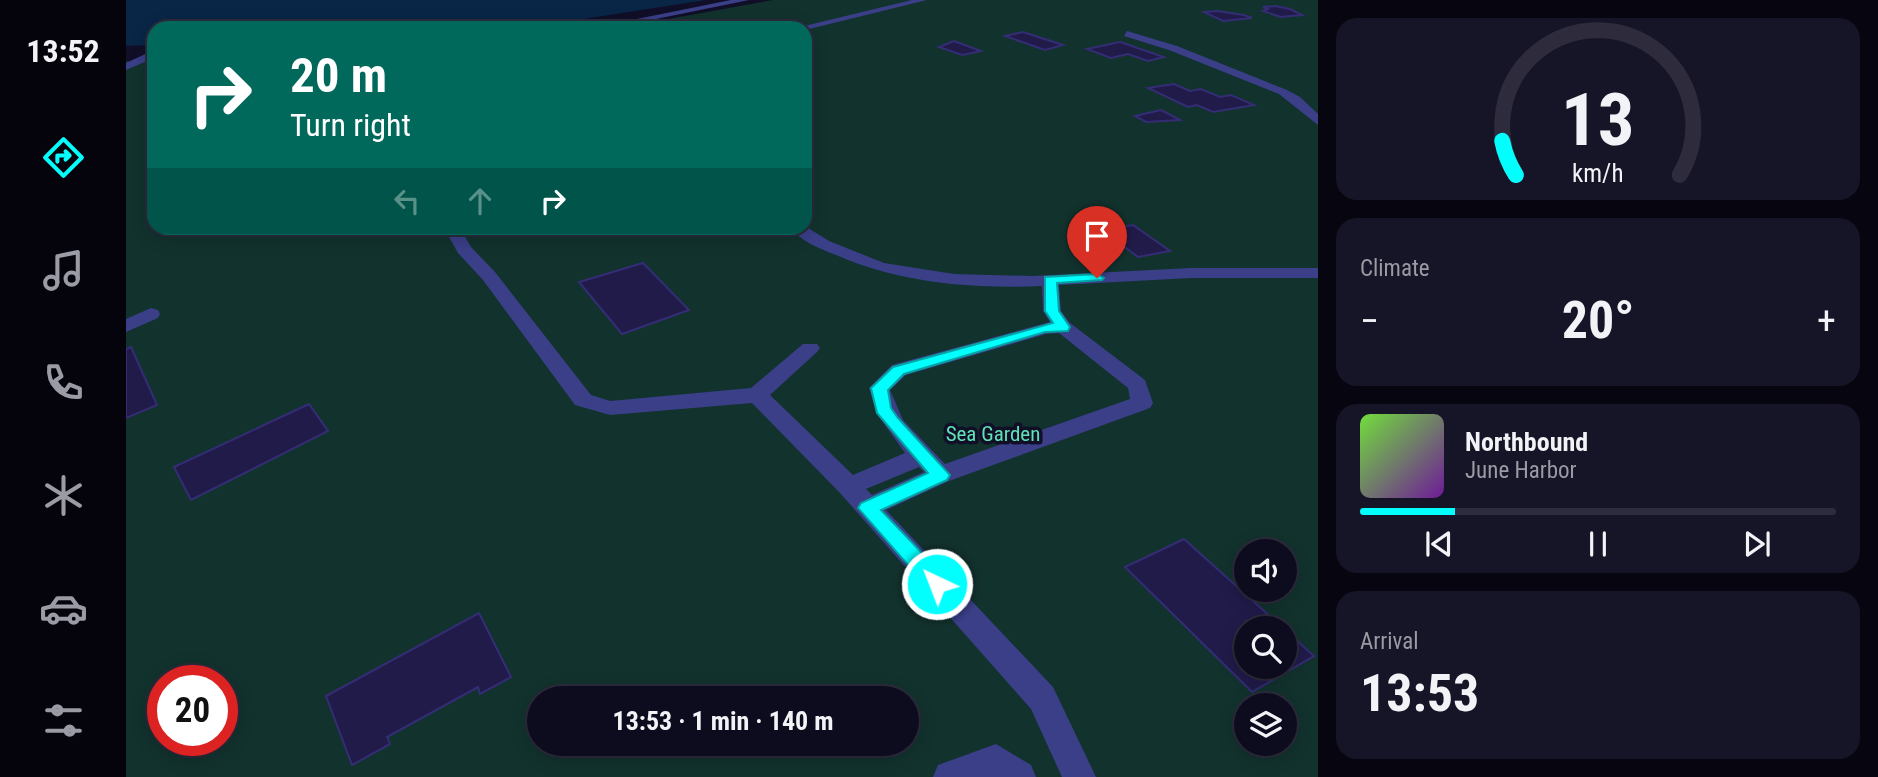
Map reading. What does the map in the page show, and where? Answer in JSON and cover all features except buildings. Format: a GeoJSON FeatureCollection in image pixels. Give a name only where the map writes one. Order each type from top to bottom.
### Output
{"type":"FeatureCollection","features":[{"type":"Feature","properties":{"kind":"lane"},"geometry":{"type":"LineString","coordinates":[[634,21],[745,0]]}},
{"type":"Feature","properties":{"kind":"lane"},"geometry":{"type":"LineString","coordinates":[[812,25],[923,0]]}},
{"type":"Feature","properties":{"kind":"lane"},"geometry":{"type":"LineString","coordinates":[[1127,34],[1173,48],[1283,92],[1296,99],[1318,121]]}},
{"type":"Feature","properties":{"kind":"lane"},"geometry":{"type":"LineString","coordinates":[[126,55],[147,54]]}},
{"type":"Feature","properties":{"kind":"lane"},"geometry":{"type":"LineString","coordinates":[[126,67],[147,59]]}},
{"type":"Feature","properties":{"kind":"lane"},"geometry":{"type":"LineString","coordinates":[[456,235],[464,249],[489,276],[583,400],[610,408],[757,395],[810,348]]}},
{"type":"Feature","properties":{"kind":"lane"},"geometry":{"type":"LineString","coordinates":[[809,235],[823,244],[880,268],[954,279],[1050,280],[1191,273],[1318,272]]}},
{"type":"Feature","properties":{"kind":"lane"},"geometry":{"type":"LineString","coordinates":[[858,497],[941,475],[1142,403],[1138,385],[1063,327],[1052,311],[1050,280]]}},
{"type":"Feature","properties":{"kind":"lane"},"geometry":{"type":"LineString","coordinates":[[126,326],[151,314]]}},
{"type":"Feature","properties":{"kind":"lane"},"geometry":{"type":"LineString","coordinates":[[941,475],[902,436],[883,409],[879,388],[899,370],[1045,328],[1063,327]]}},
{"type":"Feature","properties":{"kind":"lane"},"geometry":{"type":"LineString","coordinates":[[757,395],[858,497],[1042,698],[1079,777]]}},
{"type":"Feature","properties":{"kind":"lane"},"geometry":{"type":"LineString","coordinates":[[858,497],[922,456]]}},
{"type":"Feature","properties":{"kind":"lane"},"geometry":{"type":"LineString","coordinates":[[950,777],[996,760],[1019,777]]}},
{"type":"Feature","properties":{"kind":"green space","name":"Sea Garden"},"geometry":{"type":"Polygon","coordinates":[[[773,0],[1318,0],[1318,777],[126,777],[126,61],[147,60],[147,235],[812,235],[812,21],[657,21],[773,0]]]}},
{"type":"Feature","properties":{"kind":"water"},"geometry":{"type":"Polygon","coordinates":[[[126,0],[706,0],[570,21],[147,21],[147,45],[126,46],[126,0]]]}},
{"type":"Feature","properties":{"kind":"route"},"geometry":{"type":"LineString","coordinates":[[937,584],[867,508],[941,475],[902,436],[892,422],[883,409],[879,388],[899,370],[1045,328],[1063,327],[1052,311],[1050,280],[1097,278]]}}]}
